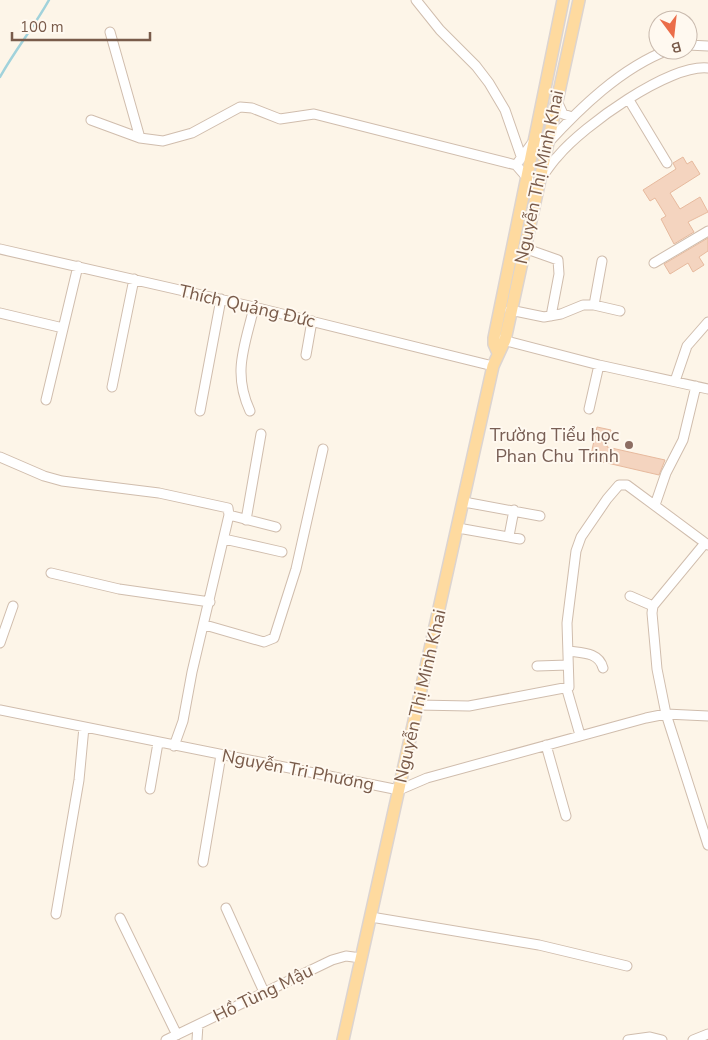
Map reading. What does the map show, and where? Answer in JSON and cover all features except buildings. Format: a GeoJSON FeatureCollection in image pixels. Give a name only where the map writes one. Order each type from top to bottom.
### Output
{"type":"FeatureCollection","features":[{"type":"Feature","properties":{"kind":"main road","name":"Nguyễn Thị Minh Khai"},"geometry":{"type":"LineString","coordinates":[[500,339],[510,310],[524,248],[533,181],[533,142],[563,0]]}},
{"type":"Feature","properties":{"kind":"main road","name":"Nguyễn Thị Minh Khai"},"geometry":{"type":"LineString","coordinates":[[343,1040],[493,366],[498,353],[533,181],[547,144],[579,0]]}},
{"type":"Feature","properties":{"kind":"street"},"geometry":{"type":"LineString","coordinates":[[416,0],[440,30],[489,83],[505,110],[521,156]]}},
{"type":"Feature","properties":{"kind":"street"},"geometry":{"type":"LineString","coordinates":[[110,32],[140,138]]}},
{"type":"Feature","properties":{"kind":"street"},"geometry":{"type":"LineString","coordinates":[[516,165],[533,142],[547,144],[572,117],[648,59]]}},
{"type":"Feature","properties":{"kind":"street"},"geometry":{"type":"LineString","coordinates":[[91,120],[140,138],[163,141],[192,133],[234,109],[246,107],[280,119],[314,114],[345,120],[516,165],[533,181],[558,155],[589,128],[661,79],[684,70],[708,68]]}},
{"type":"Feature","properties":{"kind":"street"},"geometry":{"type":"LineString","coordinates":[[557,99],[563,114],[572,117]]}},
{"type":"Feature","properties":{"kind":"street"},"geometry":{"type":"LineString","coordinates":[[629,100],[667,163]]}},
{"type":"Feature","properties":{"kind":"street"},"geometry":{"type":"LineString","coordinates":[[654,263],[708,231]]}},
{"type":"Feature","properties":{"kind":"street"},"geometry":{"type":"LineString","coordinates":[[524,248],[558,260],[559,274],[551,316]]}},
{"type":"Feature","properties":{"kind":"street","name":"Thích Quảng Đức"},"geometry":{"type":"LineString","coordinates":[[0,250],[221,299],[493,366]]}},
{"type":"Feature","properties":{"kind":"street"},"geometry":{"type":"LineString","coordinates":[[594,305],[602,261]]}},
{"type":"Feature","properties":{"kind":"street"},"geometry":{"type":"LineString","coordinates":[[46,400],[78,266]]}},
{"type":"Feature","properties":{"kind":"street"},"geometry":{"type":"LineString","coordinates":[[112,387],[134,279]]}},
{"type":"Feature","properties":{"kind":"street"},"geometry":{"type":"LineString","coordinates":[[200,411],[221,299]]}},
{"type":"Feature","properties":{"kind":"street"},"geometry":{"type":"LineString","coordinates":[[510,310],[532,316],[551,316],[582,305],[594,305],[620,311]]}},
{"type":"Feature","properties":{"kind":"street"},"geometry":{"type":"LineString","coordinates":[[250,411],[239,378],[240,365],[254,307]]}},
{"type":"Feature","properties":{"kind":"street"},"geometry":{"type":"LineString","coordinates":[[0,313],[63,328]]}},
{"type":"Feature","properties":{"kind":"street"},"geometry":{"type":"LineString","coordinates":[[306,355],[312,321]]}},
{"type":"Feature","properties":{"kind":"street"},"geometry":{"type":"LineString","coordinates":[[675,381],[687,346],[708,322]]}},
{"type":"Feature","properties":{"kind":"street"},"geometry":{"type":"LineString","coordinates":[[500,339],[599,365],[708,389]]}},
{"type":"Feature","properties":{"kind":"street"},"geometry":{"type":"LineString","coordinates":[[589,410],[599,365]]}},
{"type":"Feature","properties":{"kind":"street"},"geometry":{"type":"LineString","coordinates":[[655,505],[666,473],[683,440],[696,386]]}},
{"type":"Feature","properties":{"kind":"street"},"geometry":{"type":"LineString","coordinates":[[246,520],[260,434]]}},
{"type":"Feature","properties":{"kind":"street"},"geometry":{"type":"LineString","coordinates":[[205,625],[264,642],[274,638],[296,569],[323,450]]}},
{"type":"Feature","properties":{"kind":"street"},"geometry":{"type":"LineString","coordinates":[[0,457],[44,476],[62,481],[159,493],[222,505],[228,508],[229,515],[205,625],[192,672],[183,721],[174,746]]}},
{"type":"Feature","properties":{"kind":"street"},"geometry":{"type":"LineString","coordinates":[[580,735],[567,690],[569,688],[567,623],[574,558],[581,536],[607,498],[619,485],[627,485],[707,544],[653,606],[657,669],[666,714],[708,845]]}},
{"type":"Feature","properties":{"kind":"street"},"geometry":{"type":"LineString","coordinates":[[464,502],[540,516]]}},
{"type":"Feature","properties":{"kind":"street"},"geometry":{"type":"LineString","coordinates":[[509,536],[514,510]]}},
{"type":"Feature","properties":{"kind":"street"},"geometry":{"type":"LineString","coordinates":[[229,515],[276,527]]}},
{"type":"Feature","properties":{"kind":"street"},"geometry":{"type":"LineString","coordinates":[[458,528],[520,539]]}},
{"type":"Feature","properties":{"kind":"street"},"geometry":{"type":"LineString","coordinates":[[224,539],[282,552]]}},
{"type":"Feature","properties":{"kind":"street"},"geometry":{"type":"LineString","coordinates":[[51,573],[119,589],[210,602]]}},
{"type":"Feature","properties":{"kind":"street"},"geometry":{"type":"LineString","coordinates":[[630,596],[653,606]]}},
{"type":"Feature","properties":{"kind":"street"},"geometry":{"type":"LineString","coordinates":[[0,643],[13,606]]}},
{"type":"Feature","properties":{"kind":"street"},"geometry":{"type":"LineString","coordinates":[[568,651],[594,655],[600,659],[603,668]]}},
{"type":"Feature","properties":{"kind":"street"},"geometry":{"type":"LineString","coordinates":[[537,666],[568,665]]}},
{"type":"Feature","properties":{"kind":"street"},"geometry":{"type":"LineString","coordinates":[[418,704],[469,706],[567,690]]}},
{"type":"Feature","properties":{"kind":"street","name":"Nguyễn Tri Phương"},"geometry":{"type":"LineString","coordinates":[[0,710],[399,790],[427,778],[580,735],[666,714],[708,716]]}},
{"type":"Feature","properties":{"kind":"street"},"geometry":{"type":"LineString","coordinates":[[56,914],[79,780],[84,727]]}},
{"type":"Feature","properties":{"kind":"street"},"geometry":{"type":"LineString","coordinates":[[150,789],[158,743]]}},
{"type":"Feature","properties":{"kind":"street"},"geometry":{"type":"LineString","coordinates":[[546,745],[566,816]]}},
{"type":"Feature","properties":{"kind":"street"},"geometry":{"type":"LineString","coordinates":[[203,862],[221,755]]}},
{"type":"Feature","properties":{"kind":"street"},"geometry":{"type":"LineString","coordinates":[[226,908],[264,992]]}},
{"type":"Feature","properties":{"kind":"street"},"geometry":{"type":"LineString","coordinates":[[371,917],[539,945],[627,966]]}},
{"type":"Feature","properties":{"kind":"street"},"geometry":{"type":"LineString","coordinates":[[120,918],[177,1034]]}},
{"type":"Feature","properties":{"kind":"street","name":"Hồ Tùng Mậu"},"geometry":{"type":"LineString","coordinates":[[166,1040],[338,957],[361,958]]}},
{"type":"Feature","properties":{"kind":"street"},"geometry":{"type":"LineString","coordinates":[[197,1040],[198,1025]]}},
{"type":"Feature","properties":{"kind":"street"},"geometry":{"type":"LineString","coordinates":[[693,1040],[708,1034]]}},
{"type":"Feature","properties":{"kind":"street"},"geometry":{"type":"LineString","coordinates":[[628,1040],[650,1037],[662,1040]]}},
{"type":"Feature","properties":{"kind":"waterway"},"geometry":{"type":"LineString","coordinates":[[0,77],[49,0]]}},
{"type":"Feature","properties":{"kind":"place","name":"Trường Tiểu học Phan Chu Trinh"},"geometry":{"type":"Point","coordinates":[629,445]}}]}
